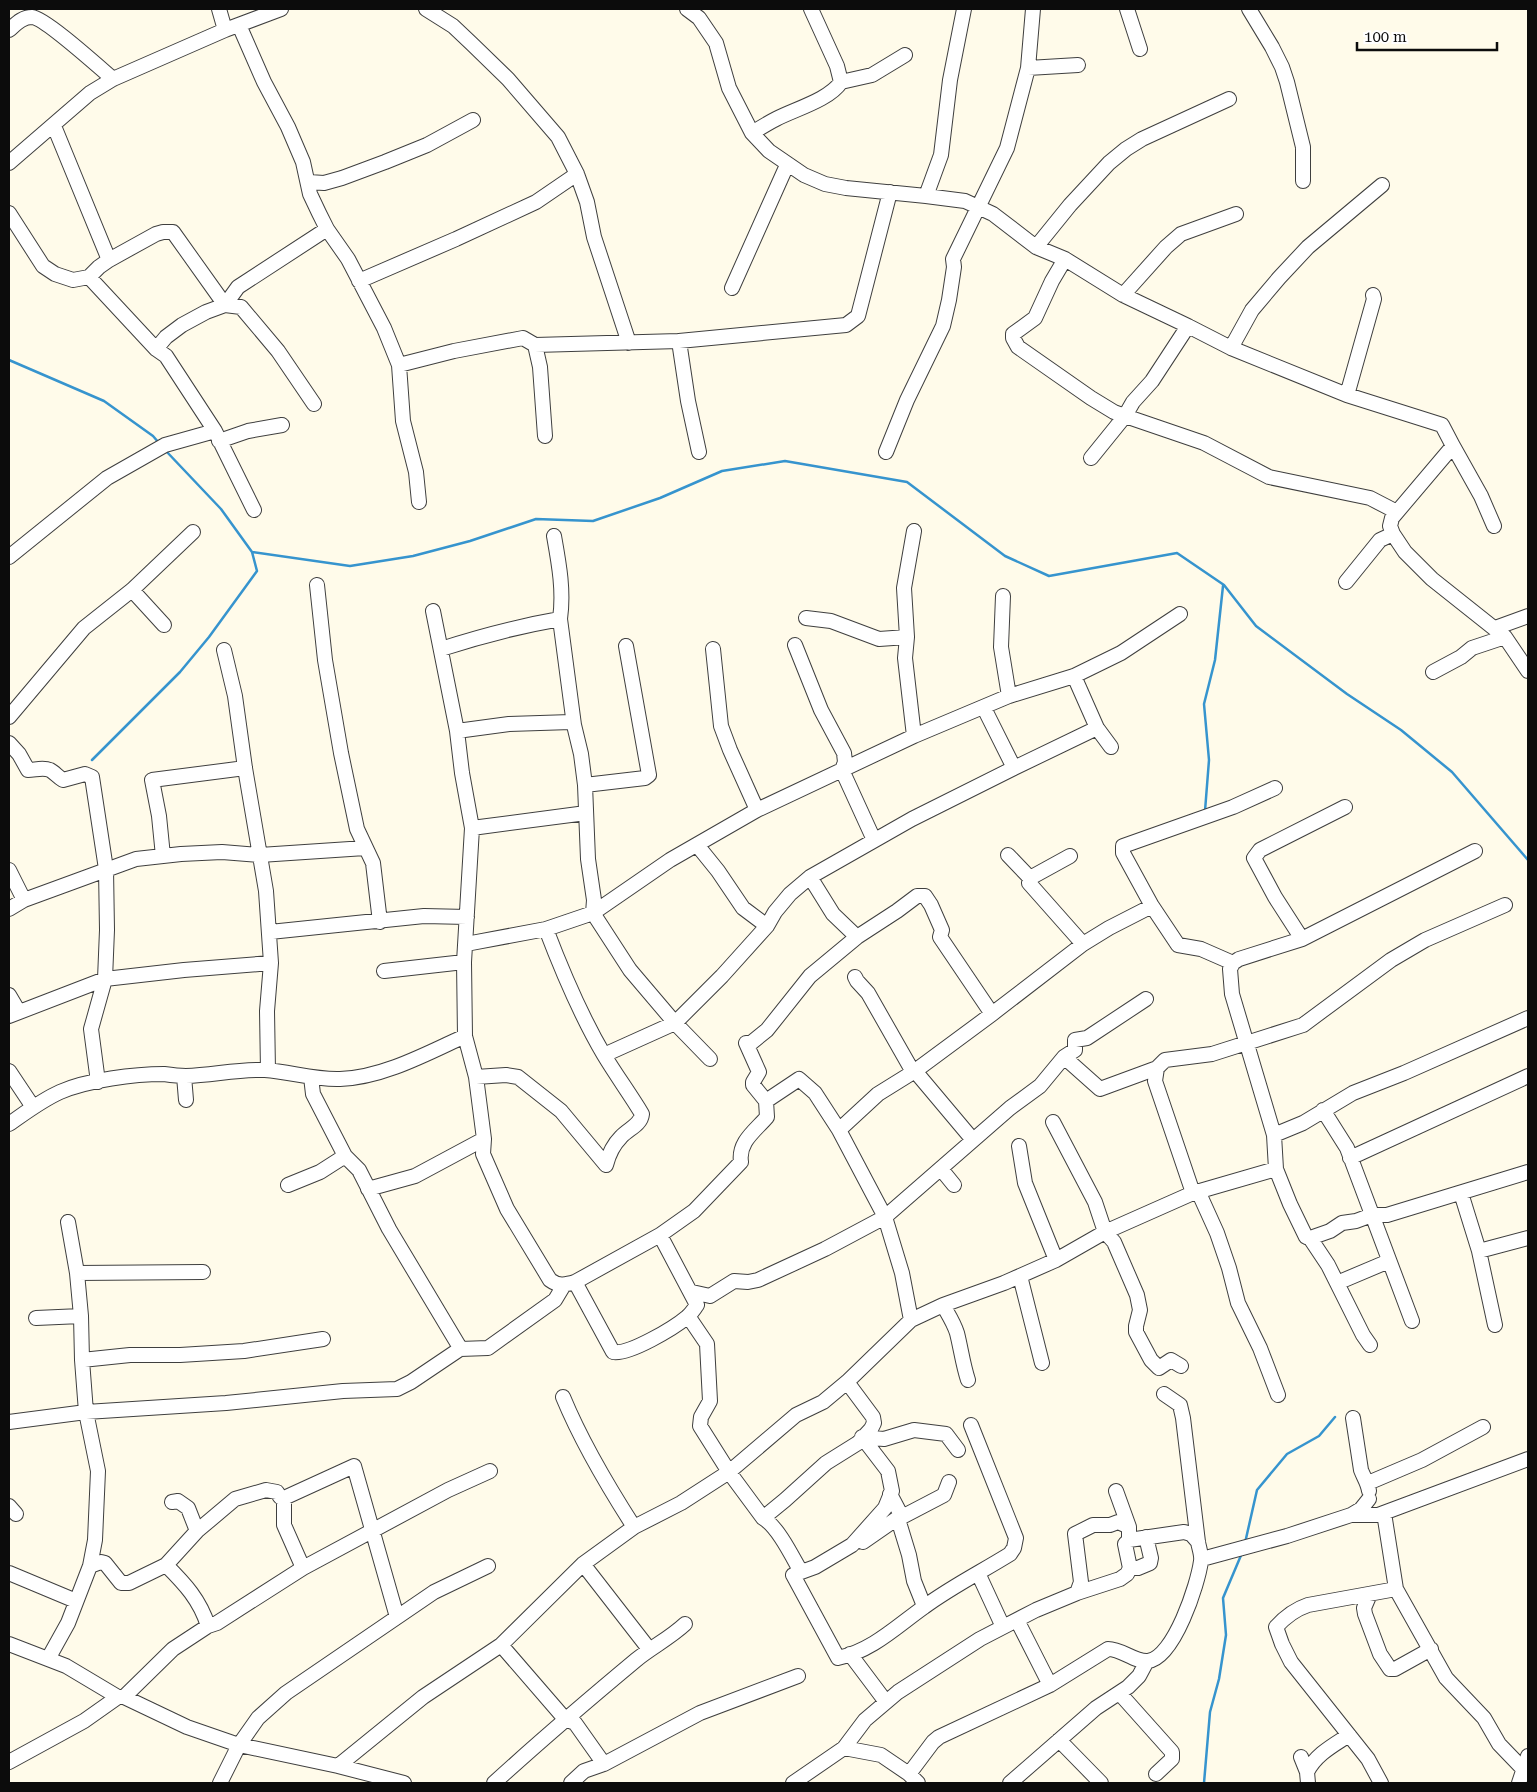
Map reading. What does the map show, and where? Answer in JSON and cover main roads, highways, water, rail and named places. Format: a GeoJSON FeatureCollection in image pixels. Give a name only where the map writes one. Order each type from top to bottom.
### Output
{"type":"FeatureCollection","features":[{"type":"Feature","properties":{"kind":"waterway"},"geometry":{"type":"LineString","coordinates":[[9,360],[104,401],[153,436],[159,443]]}},
{"type":"Feature","properties":{"kind":"waterway"},"geometry":{"type":"LineString","coordinates":[[166,451],[221,509],[252,552],[350,566],[413,556],[470,541],[536,519],[593,521],[660,498],[722,471],[785,461],[907,482],[1005,556],[1049,576],[1177,553],[1224,585],[1256,626],[1347,694],[1401,730],[1452,772],[1528,860]]}},
{"type":"Feature","properties":{"kind":"waterway"},"geometry":{"type":"LineString","coordinates":[[92,760],[180,672],[209,637],[257,571],[252,552]]}},
{"type":"Feature","properties":{"kind":"waterway"},"geometry":{"type":"LineString","coordinates":[[1205,811],[1209,760],[1204,704],[1215,660],[1223,586]]}},
{"type":"Feature","properties":{"kind":"waterway"},"geometry":{"type":"LineString","coordinates":[[1245,1543],[1257,1490],[1287,1454],[1319,1436],[1335,1417]]}},
{"type":"Feature","properties":{"kind":"waterway"},"geometry":{"type":"LineString","coordinates":[[1204,1783],[1210,1712],[1219,1679],[1226,1635],[1223,1598],[1242,1553]]}}]}
